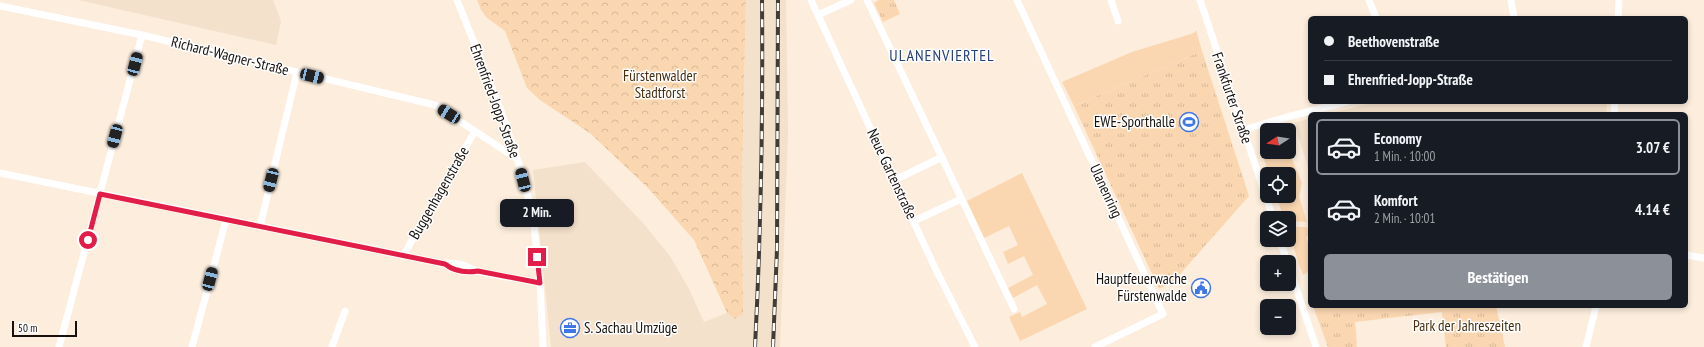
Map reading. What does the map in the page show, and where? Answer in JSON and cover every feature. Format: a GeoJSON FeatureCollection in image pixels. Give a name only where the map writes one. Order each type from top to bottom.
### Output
{"type":"FeatureCollection","features":[{"type":"Feature","properties":{"kind":"street","name":"Ehrenfried-Jopp-Straße"},"geometry":{"type":"LineString","coordinates":[[457,0],[500,108],[533,216],[540,283],[543,347]]}},
{"type":"Feature","properties":{"kind":"street","name":"Neue Gartenstraße"},"geometry":{"type":"LineString","coordinates":[[811,0],[935,268],[975,347]]}},
{"type":"Feature","properties":{"kind":"street"},"geometry":{"type":"LineString","coordinates":[[818,15],[851,0]]}},
{"type":"Feature","properties":{"kind":"street"},"geometry":{"type":"LineString","coordinates":[[867,0],[1014,309]]}},
{"type":"Feature","properties":{"kind":"street","name":"Ulanenring"},"geometry":{"type":"LineString","coordinates":[[1017,0],[1163,314],[1095,347]]}},
{"type":"Feature","properties":{"kind":"street"},"geometry":{"type":"LineString","coordinates":[[1111,0],[1118,20]]}},
{"type":"Feature","properties":{"kind":"street","name":"Frankfurter Straße"},"geometry":{"type":"LineString","coordinates":[[1200,0],[1271,211]]}},
{"type":"Feature","properties":{"kind":"street"},"geometry":{"type":"LineString","coordinates":[[1369,0],[1375,16]]}},
{"type":"Feature","properties":{"kind":"street"},"geometry":{"type":"LineString","coordinates":[[1511,0],[1514,16]]}},
{"type":"Feature","properties":{"kind":"street"},"geometry":{"type":"LineString","coordinates":[[1618,16],[1619,0]]}},
{"type":"Feature","properties":{"kind":"street","name":"Richard-Wagner-Straße"},"geometry":{"type":"LineString","coordinates":[[0,6],[142,35],[435,106],[475,130],[516,158]]}},
{"type":"Feature","properties":{"kind":"street"},"geometry":{"type":"LineString","coordinates":[[59,347],[142,35]]}},
{"type":"Feature","properties":{"kind":"street"},"geometry":{"type":"LineString","coordinates":[[260,226],[297,72]]}},
{"type":"Feature","properties":{"kind":"street"},"geometry":{"type":"LineString","coordinates":[[1243,130],[1338,104]]}},
{"type":"Feature","properties":{"kind":"street","name":"Buggenhagenstraße"},"geometry":{"type":"LineString","coordinates":[[403,256],[475,130]]}},
{"type":"Feature","properties":{"kind":"street"},"geometry":{"type":"LineString","coordinates":[[895,180],[942,157]]}},
{"type":"Feature","properties":{"kind":"street"},"geometry":{"type":"LineString","coordinates":[[0,173],[403,256],[445,264],[465,264],[478,271],[540,283]]}},
{"type":"Feature","properties":{"kind":"street"},"geometry":{"type":"LineString","coordinates":[[914,221],[961,199]]}},
{"type":"Feature","properties":{"kind":"street"},"geometry":{"type":"LineString","coordinates":[[192,347],[226,220]]}},
{"type":"Feature","properties":{"kind":"street"},"geometry":{"type":"LineString","coordinates":[[1688,255],[1704,258]]}},
{"type":"Feature","properties":{"kind":"street"},"geometry":{"type":"LineString","coordinates":[[1296,288],[1316,347]]}},
{"type":"Feature","properties":{"kind":"street"},"geometry":{"type":"LineString","coordinates":[[1586,347],[1596,308]]}},
{"type":"Feature","properties":{"kind":"street"},"geometry":{"type":"LineString","coordinates":[[332,347],[345,311]]}},
{"type":"Feature","properties":{"kind":"shaded area"},"geometry":{"type":"Polygon","coordinates":[[[78,0],[273,0],[281,21],[276,45],[78,0]]]}},
{"type":"Feature","properties":{"kind":"shaded area"},"geometry":{"type":"Polygon","coordinates":[[[746,0],[786,0],[788,132],[780,347],[551,347],[533,170],[585,162],[643,223],[670,256],[689,289],[704,322],[727,313],[735,319],[743,314],[742,177],[746,0]]]}},
{"type":"Feature","properties":{"kind":"shaded area"},"geometry":{"type":"Polygon","coordinates":[[[1368,104],[1607,104],[1606,112],[1334,112],[1368,104]]]}},
{"type":"Feature","properties":{"kind":"shaded area"},"geometry":{"type":"Polygon","coordinates":[[[1308,119],[1308,168],[1296,129],[1296,123],[1294,123],[1308,119]]]}},
{"type":"Feature","properties":{"kind":"green space","name":"Fürstenwalder Stadtforst"},"geometry":{"type":"Polygon","coordinates":[[[477,0],[746,0],[742,177],[743,314],[735,319],[727,313],[694,240],[649,189],[591,134],[540,100],[527,88],[505,31],[487,18],[481,10],[477,0]]]}},
{"type":"Feature","properties":{"kind":"green space"},"geometry":{"type":"Polygon","coordinates":[[[879,0],[894,0],[900,14],[883,22],[874,3],[879,0]]]}},
{"type":"Feature","properties":{"kind":"green space"},"geometry":{"type":"Polygon","coordinates":[[[1196,30],[1202,51],[1074,106],[1062,82],[1132,52],[1194,33],[1196,30]]]}},
{"type":"Feature","properties":{"kind":"green space"},"geometry":{"type":"Polygon","coordinates":[[[1202,51],[1249,196],[1174,281],[1159,289],[1074,106],[1202,51]]]}},
{"type":"Feature","properties":{"kind":"green space"},"geometry":{"type":"Polygon","coordinates":[[[1264,159],[1292,159],[1295,167],[1267,167],[1264,159]]]}},
{"type":"Feature","properties":{"kind":"green space"},"geometry":{"type":"Polygon","coordinates":[[[1296,169],[1302,183],[1299,197],[1307,222],[1296,221],[1296,211],[1281,211],[1279,203],[1296,203],[1296,169]]]}},
{"type":"Feature","properties":{"kind":"green space"},"geometry":{"type":"Polygon","coordinates":[[[1022,173],[1087,309],[1020,341],[1009,317],[1020,312],[1022,317],[1047,304],[1037,285],[1013,298],[1008,288],[1033,275],[1024,256],[1008,264],[1003,252],[1018,245],[1009,226],[984,238],[967,201],[1022,173]]]}},
{"type":"Feature","properties":{"kind":"green space"},"geometry":{"type":"Polygon","coordinates":[[[1296,227],[1306,227],[1308,230],[1308,235],[1306,237],[1308,243],[1308,272],[1303,275],[1293,247],[1296,247],[1296,227]]]}},
{"type":"Feature","properties":{"kind":"green space","name":"Park der Jahreszeiten"},"geometry":{"type":"Polygon","coordinates":[[[1314,308],[1496,308],[1505,347],[1446,347],[1442,312],[1355,322],[1357,347],[1328,347],[1314,308]]]}},
{"type":"Feature","properties":{"kind":"railway"},"geometry":{"type":"LineString","coordinates":[[755,347],[761,174],[762,0]]}},
{"type":"Feature","properties":{"kind":"railway"},"geometry":{"type":"LineString","coordinates":[[773,347],[777,249],[778,0]]}},
{"type":"Feature","properties":{"kind":"place","name":"EWE-Sporthalle"},"geometry":{"type":"Point","coordinates":[1189,122]}},
{"type":"Feature","properties":{"kind":"place","name":"Hauptfeuerwache Fürstenwalde"},"geometry":{"type":"Point","coordinates":[1201,288]}},
{"type":"Feature","properties":{"kind":"place","name":"S. Sachau Umzüge"},"geometry":{"type":"Point","coordinates":[570,328]}},
{"type":"Feature","properties":{"kind":"district","name":"ULANENVIERTEL"},"geometry":{"type":"Point","coordinates":[942,55]}},
{"type":"Feature","properties":{"kind":"route"},"geometry":{"type":"LineString","coordinates":[[88,240],[100,194],[445,264],[452,270],[469,273],[478,271],[540,283],[537,257]]}}]}
